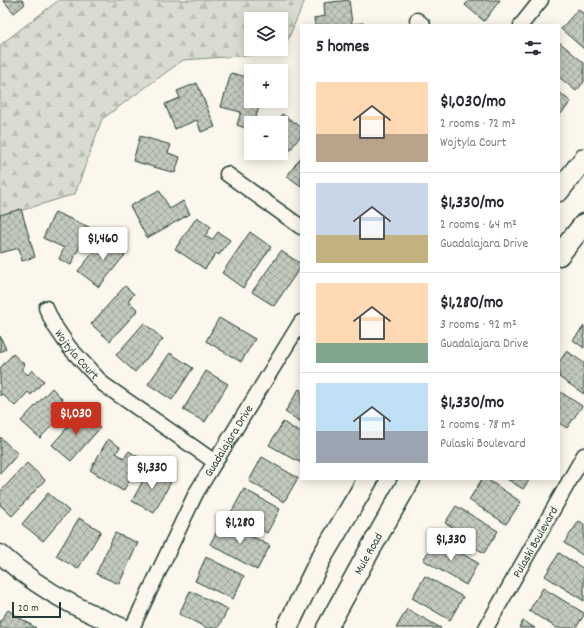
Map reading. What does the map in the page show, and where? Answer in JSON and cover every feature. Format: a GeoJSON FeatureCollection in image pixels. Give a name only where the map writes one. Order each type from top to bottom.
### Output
{"type":"FeatureCollection","features":[{"type":"Feature","properties":{"kind":"main road"},"geometry":{"type":"LineString","coordinates":[[560,190],[584,160]]}},
{"type":"Feature","properties":{"kind":"main road"},"geometry":{"type":"LineString","coordinates":[[560,255],[584,224]]}},
{"type":"Feature","properties":{"kind":"main road"},"geometry":{"type":"LineString","coordinates":[[287,628],[320,560],[367,480]]}},
{"type":"Feature","properties":{"kind":"main road","name":"Mule Road"},"geometry":{"type":"LineString","coordinates":[[327,628],[409,480]]}},
{"type":"Feature","properties":{"kind":"street"},"geometry":{"type":"LineString","coordinates":[[522,24],[541,0]]}},
{"type":"Feature","properties":{"kind":"street"},"geometry":{"type":"LineString","coordinates":[[227,174],[300,226]]}},
{"type":"Feature","properties":{"kind":"street","name":"Wojtyla Court"},"geometry":{"type":"LineString","coordinates":[[46,308],[54,325],[69,347],[103,384],[215,462]]}},
{"type":"Feature","properties":{"kind":"street","name":"Guadalajara Drive"},"geometry":{"type":"LineString","coordinates":[[132,628],[196,492],[300,324]]}},
{"type":"Feature","properties":{"kind":"street","name":"Pulaski Boulevard"},"geometry":{"type":"LineString","coordinates":[[486,628],[584,455]]}},
{"type":"Feature","properties":{"kind":"street"},"geometry":{"type":"LineString","coordinates":[[2,559],[55,595],[123,628]]}},
{"type":"Feature","properties":{"kind":"green space"},"geometry":{"type":"Polygon","coordinates":[[[59,0],[305,0],[288,39],[288,12],[244,12],[244,56],[183,60],[102,119],[75,194],[0,217],[0,45],[59,0]]]}},
{"type":"Feature","properties":{"kind":"building"},"geometry":{"type":"Polygon","coordinates":[[[3,0],[22,0],[25,4],[14,13],[3,0]]]}},
{"type":"Feature","properties":{"kind":"building"},"geometry":{"type":"Polygon","coordinates":[[[349,0],[352,24],[315,24],[314,18],[325,16],[324,3],[349,0]]]}},
{"type":"Feature","properties":{"kind":"building"},"geometry":{"type":"Polygon","coordinates":[[[469,0],[500,0],[484,21],[465,5],[469,0]]]}},
{"type":"Feature","properties":{"kind":"building"},"geometry":{"type":"Polygon","coordinates":[[[578,9],[584,14],[584,49],[561,29],[578,9]]]}},
{"type":"Feature","properties":{"kind":"building"},"geometry":{"type":"Polygon","coordinates":[[[560,43],[584,63],[584,82],[576,91],[560,78],[560,43]]]}},
{"type":"Feature","properties":{"kind":"building"},"geometry":{"type":"Polygon","coordinates":[[[231,73],[244,76],[244,108],[259,108],[256,116],[244,116],[244,128],[237,125],[241,112],[221,107],[231,73]]]}},
{"type":"Feature","properties":{"kind":"building"},"geometry":{"type":"Polygon","coordinates":[[[197,83],[215,127],[201,132],[197,120],[175,129],[165,104],[180,98],[177,91],[197,83]]]}},
{"type":"Feature","properties":{"kind":"building"},"geometry":{"type":"Polygon","coordinates":[[[560,93],[571,102],[560,115],[560,93]]]}},
{"type":"Feature","properties":{"kind":"building"},"geometry":{"type":"Polygon","coordinates":[[[288,118],[300,126],[300,136],[288,153],[288,118]]]}},
{"type":"Feature","properties":{"kind":"building"},"geometry":{"type":"Polygon","coordinates":[[[140,136],[171,145],[168,153],[180,157],[175,173],[133,161],[140,136]]]}},
{"type":"Feature","properties":{"kind":"building"},"geometry":{"type":"Polygon","coordinates":[[[300,158],[300,185],[287,176],[300,158]]]}},
{"type":"Feature","properties":{"kind":"building"},"geometry":{"type":"Polygon","coordinates":[[[159,190],[170,209],[183,201],[190,214],[147,238],[130,206],[159,190]]]}},
{"type":"Feature","properties":{"kind":"building"},"geometry":{"type":"Polygon","coordinates":[[[21,209],[35,257],[22,261],[19,248],[0,253],[0,215],[21,209]]]}},
{"type":"Feature","properties":{"kind":"building"},"geometry":{"type":"Polygon","coordinates":[[[55,212],[89,227],[71,265],[59,259],[64,248],[43,238],[55,212]]]}},
{"type":"Feature","properties":{"kind":"building"},"geometry":{"type":"Polygon","coordinates":[[[197,217],[211,227],[205,236],[212,240],[218,232],[230,240],[219,255],[216,253],[205,269],[175,249],[197,217]]]}},
{"type":"Feature","properties":{"kind":"building"},"geometry":{"type":"Polygon","coordinates":[[[250,232],[271,247],[243,288],[222,273],[250,232]]]}},
{"type":"Feature","properties":{"kind":"building"},"geometry":{"type":"Polygon","coordinates":[[[108,235],[128,251],[99,287],[78,271],[108,235]]]}},
{"type":"Feature","properties":{"kind":"building"},"geometry":{"type":"Polygon","coordinates":[[[281,251],[300,263],[300,267],[274,306],[252,292],[281,251]]]}},
{"type":"Feature","properties":{"kind":"building"},"geometry":{"type":"Polygon","coordinates":[[[125,286],[134,294],[128,301],[138,310],[110,341],[91,324],[125,286]]]}},
{"type":"Feature","properties":{"kind":"building"},"geometry":{"type":"Polygon","coordinates":[[[219,318],[255,339],[241,362],[206,341],[219,318]]]}},
{"type":"Feature","properties":{"kind":"building"},"geometry":{"type":"Polygon","coordinates":[[[144,323],[163,339],[135,372],[116,355],[144,323]]]}},
{"type":"Feature","properties":{"kind":"building"},"geometry":{"type":"Polygon","coordinates":[[[584,326],[584,348],[573,340],[584,326]]]}},
{"type":"Feature","properties":{"kind":"building"},"geometry":{"type":"Polygon","coordinates":[[[0,336],[6,349],[0,352],[0,336]]]}},
{"type":"Feature","properties":{"kind":"building"},"geometry":{"type":"Polygon","coordinates":[[[567,351],[584,363],[584,394],[560,378],[560,361],[567,351]]]}},
{"type":"Feature","properties":{"kind":"building"},"geometry":{"type":"Polygon","coordinates":[[[170,353],[193,368],[172,400],[148,384],[170,353]]]}},
{"type":"Feature","properties":{"kind":"building"},"geometry":{"type":"Polygon","coordinates":[[[13,354],[25,365],[21,369],[28,375],[32,370],[44,381],[31,395],[28,392],[15,406],[2,394],[0,396],[0,368],[13,354]]]}},
{"type":"Feature","properties":{"kind":"building"},"geometry":{"type":"Polygon","coordinates":[[[206,371],[228,384],[205,422],[183,410],[206,371]]]}},
{"type":"Feature","properties":{"kind":"building"},"geometry":{"type":"Polygon","coordinates":[[[52,388],[63,400],[56,408],[63,414],[40,438],[21,421],[52,388]]]}},
{"type":"Feature","properties":{"kind":"building"},"geometry":{"type":"Polygon","coordinates":[[[299,389],[300,390],[300,421],[285,412],[299,389]]]}},
{"type":"Feature","properties":{"kind":"building"},"geometry":{"type":"Polygon","coordinates":[[[560,392],[582,406],[567,428],[560,424],[560,392]]]}},
{"type":"Feature","properties":{"kind":"building"},"geometry":{"type":"Polygon","coordinates":[[[81,412],[100,428],[71,461],[52,445],[81,412]]]}},
{"type":"Feature","properties":{"kind":"building"},"geometry":{"type":"Polygon","coordinates":[[[283,422],[300,432],[300,462],[269,445],[283,422]]]}},
{"type":"Feature","properties":{"kind":"building"},"geometry":{"type":"Polygon","coordinates":[[[0,437],[18,454],[0,474],[0,437]]]}},
{"type":"Feature","properties":{"kind":"building"},"geometry":{"type":"Polygon","coordinates":[[[108,439],[120,447],[116,453],[124,458],[129,451],[143,460],[123,491],[90,470],[108,439]]]}},
{"type":"Feature","properties":{"kind":"building"},"geometry":{"type":"Polygon","coordinates":[[[262,457],[298,478],[284,502],[249,481],[262,457]]]}},
{"type":"Feature","properties":{"kind":"building"},"geometry":{"type":"Polygon","coordinates":[[[27,463],[45,480],[12,516],[0,505],[0,492],[27,463]]]}},
{"type":"Feature","properties":{"kind":"building"},"geometry":{"type":"Polygon","coordinates":[[[151,466],[173,478],[154,513],[132,501],[151,466]]]}},
{"type":"Feature","properties":{"kind":"building"},"geometry":{"type":"Polygon","coordinates":[[[481,480],[488,480],[521,502],[506,524],[469,500],[481,480]]]}},
{"type":"Feature","properties":{"kind":"building"},"geometry":{"type":"Polygon","coordinates":[[[509,480],[529,480],[523,489],[509,480]]]}},
{"type":"Feature","properties":{"kind":"building"},"geometry":{"type":"Polygon","coordinates":[[[244,489],[280,509],[267,533],[231,513],[244,489]]]}},
{"type":"Feature","properties":{"kind":"building"},"geometry":{"type":"Polygon","coordinates":[[[48,493],[69,511],[43,541],[22,524],[48,493]]]}},
{"type":"Feature","properties":{"kind":"building"},"geometry":{"type":"Polygon","coordinates":[[[456,506],[498,531],[484,553],[450,533],[453,527],[445,523],[456,506]]]}},
{"type":"Feature","properties":{"kind":"building"},"geometry":{"type":"Polygon","coordinates":[[[79,518],[101,531],[78,569],[56,556],[79,518]]]}},
{"type":"Feature","properties":{"kind":"building"},"geometry":{"type":"Polygon","coordinates":[[[223,521],[270,546],[257,570],[210,544],[223,521]]]}},
{"type":"Feature","properties":{"kind":"building"},"geometry":{"type":"Polygon","coordinates":[[[579,521],[584,524],[584,556],[564,543],[579,521]]]}},
{"type":"Feature","properties":{"kind":"building"},"geometry":{"type":"Polygon","coordinates":[[[115,533],[138,543],[119,584],[96,574],[115,533]]]}},
{"type":"Feature","properties":{"kind":"building"},"geometry":{"type":"Polygon","coordinates":[[[436,539],[478,563],[466,585],[423,560],[436,539]]]}},
{"type":"Feature","properties":{"kind":"building"},"geometry":{"type":"Polygon","coordinates":[[[559,553],[584,569],[584,601],[545,576],[559,553]]]}},
{"type":"Feature","properties":{"kind":"building"},"geometry":{"type":"Polygon","coordinates":[[[206,557],[244,576],[233,599],[195,581],[206,557]]]}},
{"type":"Feature","properties":{"kind":"building"},"geometry":{"type":"Polygon","coordinates":[[[425,576],[463,597],[450,620],[412,598],[425,576]]]}},
{"type":"Feature","properties":{"kind":"building"},"geometry":{"type":"Polygon","coordinates":[[[543,588],[584,613],[576,628],[557,628],[529,611],[543,588]]]}},
{"type":"Feature","properties":{"kind":"building"},"geometry":{"type":"Polygon","coordinates":[[[190,591],[228,609],[218,628],[207,628],[179,614],[190,591]]]}},
{"type":"Feature","properties":{"kind":"building"},"geometry":{"type":"Polygon","coordinates":[[[407,609],[441,628],[396,628],[407,609]]]}},
{"type":"Feature","properties":{"kind":"building"},"geometry":{"type":"Polygon","coordinates":[[[8,610],[36,628],[0,628],[0,622],[8,610]]]}},
{"type":"Feature","properties":{"kind":"building"},"geometry":{"type":"Polygon","coordinates":[[[523,621],[535,628],[519,628],[523,621]]]}}]}
